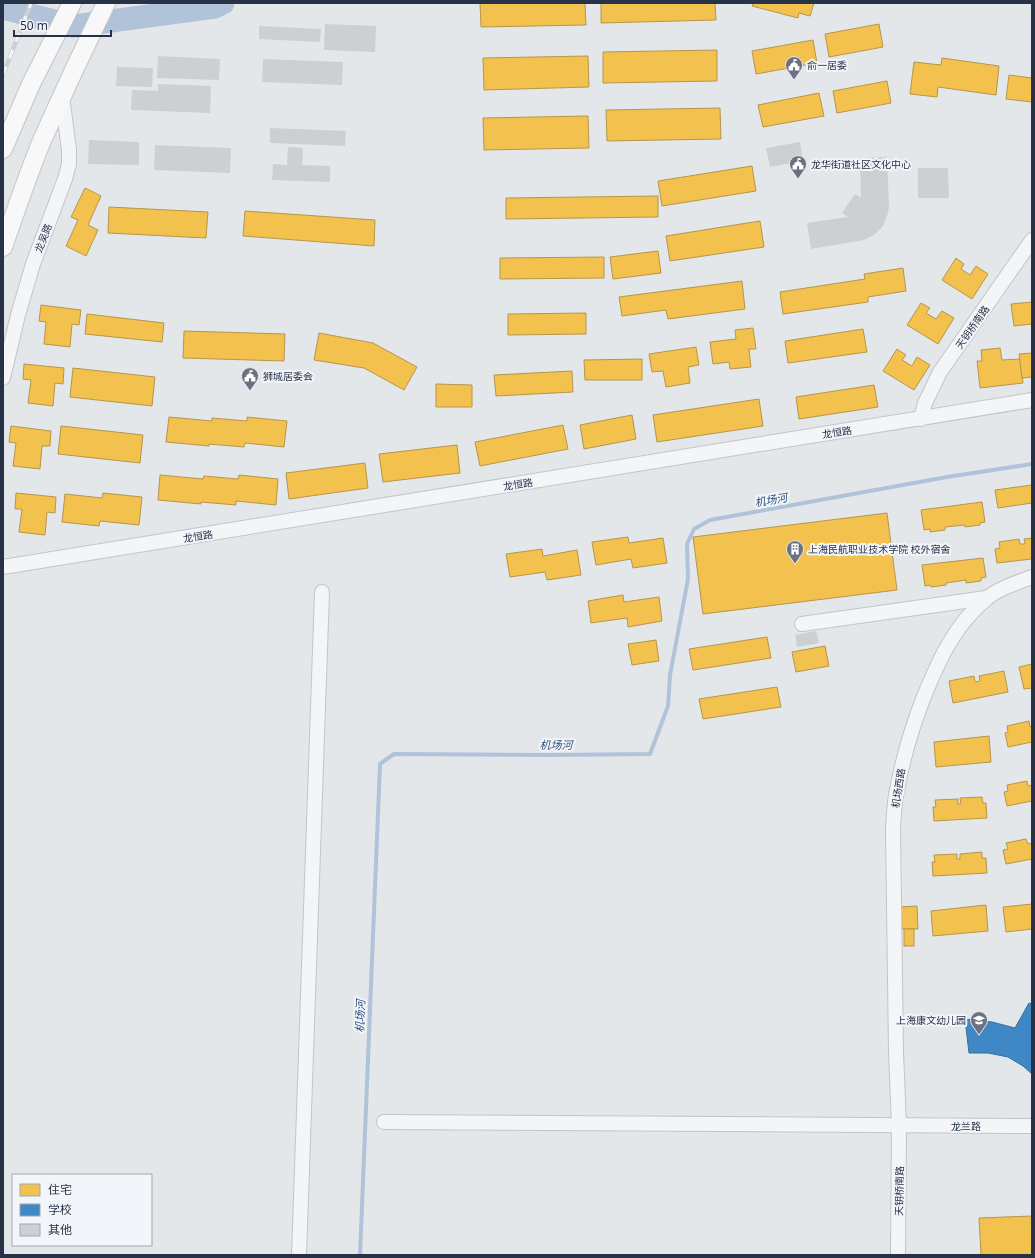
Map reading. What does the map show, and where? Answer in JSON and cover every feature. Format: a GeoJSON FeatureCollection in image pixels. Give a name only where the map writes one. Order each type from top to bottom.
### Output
{"type":"FeatureCollection","features":[{"type":"Feature","properties":{"kind":"main road"},"geometry":{"type":"LineString","coordinates":[[3,149],[31,84],[72,3]]}},
{"type":"Feature","properties":{"kind":"main road","name":"龙吴路"},"geometry":{"type":"LineString","coordinates":[[3,247],[43,140],[73,70],[106,3]]}},
{"type":"Feature","properties":{"kind":"street","name":"龙吴路"},"geometry":{"type":"LineString","coordinates":[[3,378],[18,315],[33,264],[65,179],[68,164],[68,150],[62,96]]}},
{"type":"Feature","properties":{"kind":"street","name":"天钥桥南路"},"geometry":{"type":"LineString","coordinates":[[921,418],[925,403],[940,372],[1032,240]]}},
{"type":"Feature","properties":{"kind":"street","name":"龙恒路"},"geometry":{"type":"LineString","coordinates":[[3,567],[1032,400]]}},
{"type":"Feature","properties":{"kind":"street","name":"机场西路"},"geometry":{"type":"LineString","coordinates":[[899,1126],[896,1052],[893,828],[896,797],[902,764],[913,725],[941,657],[954,634],[970,614],[986,598],[1009,585],[1032,577]]}},
{"type":"Feature","properties":{"kind":"street"},"geometry":{"type":"LineString","coordinates":[[299,1255],[322,592]]}},
{"type":"Feature","properties":{"kind":"street"},"geometry":{"type":"LineString","coordinates":[[802,624],[986,598]]}},
{"type":"Feature","properties":{"kind":"street","name":"龙兰路"},"geometry":{"type":"LineString","coordinates":[[384,1122],[1032,1126]]}},
{"type":"Feature","properties":{"kind":"street","name":"天钥桥南路"},"geometry":{"type":"LineString","coordinates":[[898,1255],[899,1126]]}},
{"type":"Feature","properties":{"kind":"building: 住宅"},"geometry":{"type":"Polygon","coordinates":[[[480,3],[585,3],[586,25],[481,27],[480,3]]]}},
{"type":"Feature","properties":{"kind":"building: 住宅"},"geometry":{"type":"Polygon","coordinates":[[[601,3],[715,3],[716,20],[601,23],[601,3]]]}},
{"type":"Feature","properties":{"kind":"building: 住宅"},"geometry":{"type":"Polygon","coordinates":[[[753,3],[814,3],[810,16],[799,13],[798,18],[752,6],[753,3]]]}},
{"type":"Feature","properties":{"kind":"building: 住宅"},"geometry":{"type":"Polygon","coordinates":[[[879,24],[883,47],[829,57],[825,34],[879,24]]]}},
{"type":"Feature","properties":{"kind":"building: 住宅"},"geometry":{"type":"Polygon","coordinates":[[[813,40],[817,63],[756,74],[752,51],[813,40]]]}},
{"type":"Feature","properties":{"kind":"building: 住宅"},"geometry":{"type":"Polygon","coordinates":[[[717,50],[717,81],[603,83],[603,52],[717,50]]]}},
{"type":"Feature","properties":{"kind":"building: 住宅"},"geometry":{"type":"Polygon","coordinates":[[[588,56],[589,87],[484,90],[483,58],[588,56]]]}},
{"type":"Feature","properties":{"kind":"building: 住宅"},"geometry":{"type":"Polygon","coordinates":[[[942,58],[999,66],[996,95],[938,87],[937,97],[910,94],[914,62],[941,65],[942,58]]]}},
{"type":"Feature","properties":{"kind":"building: 住宅"},"geometry":{"type":"Polygon","coordinates":[[[1009,75],[1032,78],[1032,102],[1006,99],[1009,75]]]}},
{"type":"Feature","properties":{"kind":"building: 住宅"},"geometry":{"type":"Polygon","coordinates":[[[887,81],[891,103],[837,113],[833,91],[887,81]]]}},
{"type":"Feature","properties":{"kind":"building: 住宅"},"geometry":{"type":"Polygon","coordinates":[[[819,93],[824,116],[763,127],[758,105],[819,93]]]}},
{"type":"Feature","properties":{"kind":"building: 住宅"},"geometry":{"type":"Polygon","coordinates":[[[720,108],[721,139],[607,141],[606,110],[720,108]]]}},
{"type":"Feature","properties":{"kind":"building: 住宅"},"geometry":{"type":"Polygon","coordinates":[[[588,116],[589,148],[484,150],[483,118],[588,116]]]}},
{"type":"Feature","properties":{"kind":"building: 住宅"},"geometry":{"type":"Polygon","coordinates":[[[752,166],[756,191],[662,206],[658,181],[752,166]]]}},
{"type":"Feature","properties":{"kind":"building: 住宅"},"geometry":{"type":"Polygon","coordinates":[[[85,188],[101,196],[88,225],[98,230],[86,256],[66,246],[78,220],[71,217],[85,188]]]}},
{"type":"Feature","properties":{"kind":"building: 住宅"},"geometry":{"type":"Polygon","coordinates":[[[658,196],[658,217],[506,219],[506,198],[658,196]]]}},
{"type":"Feature","properties":{"kind":"building: 住宅"},"geometry":{"type":"Polygon","coordinates":[[[109,207],[208,212],[206,238],[108,233],[109,207]]]}},
{"type":"Feature","properties":{"kind":"building: 住宅"},"geometry":{"type":"Polygon","coordinates":[[[245,211],[375,220],[374,246],[243,236],[245,211]]]}},
{"type":"Feature","properties":{"kind":"building: 住宅"},"geometry":{"type":"Polygon","coordinates":[[[760,221],[764,247],[670,261],[666,236],[760,221]]]}},
{"type":"Feature","properties":{"kind":"building: 住宅"},"geometry":{"type":"Polygon","coordinates":[[[658,251],[661,273],[613,279],[610,257],[658,251]]]}},
{"type":"Feature","properties":{"kind":"building: 住宅"},"geometry":{"type":"Polygon","coordinates":[[[604,257],[604,278],[500,279],[500,258],[604,257]]]}},
{"type":"Feature","properties":{"kind":"building: 住宅"},"geometry":{"type":"Polygon","coordinates":[[[956,258],[964,264],[961,269],[970,275],[976,266],[988,274],[972,299],[942,280],[956,258]]]}},
{"type":"Feature","properties":{"kind":"building: 住宅"},"geometry":{"type":"Polygon","coordinates":[[[903,268],[906,291],[868,297],[868,302],[783,314],[780,292],[865,279],[864,274],[903,268]]]}},
{"type":"Feature","properties":{"kind":"building: 住宅"},"geometry":{"type":"Polygon","coordinates":[[[742,281],[745,309],[668,319],[666,310],[622,316],[619,297],[742,281]]]}},
{"type":"Feature","properties":{"kind":"building: 住宅"},"geometry":{"type":"Polygon","coordinates":[[[1032,302],[1032,324],[1014,326],[1011,304],[1032,302]]]}},
{"type":"Feature","properties":{"kind":"building: 住宅"},"geometry":{"type":"Polygon","coordinates":[[[921,303],[930,308],[926,313],[936,319],[942,311],[954,318],[938,344],[907,325],[921,303]]]}},
{"type":"Feature","properties":{"kind":"building: 住宅"},"geometry":{"type":"Polygon","coordinates":[[[41,305],[81,310],[79,325],[72,324],[70,347],[44,344],[46,322],[39,321],[41,305]]]}},
{"type":"Feature","properties":{"kind":"building: 住宅"},"geometry":{"type":"Polygon","coordinates":[[[586,313],[586,334],[508,335],[508,314],[586,313]]]}},
{"type":"Feature","properties":{"kind":"building: 住宅"},"geometry":{"type":"Polygon","coordinates":[[[87,314],[164,323],[162,342],[85,334],[87,314]]]}},
{"type":"Feature","properties":{"kind":"building: 住宅"},"geometry":{"type":"Polygon","coordinates":[[[753,328],[756,349],[749,349],[751,367],[730,369],[729,362],[713,364],[710,342],[736,339],[735,330],[753,328]]]}},
{"type":"Feature","properties":{"kind":"building: 住宅"},"geometry":{"type":"Polygon","coordinates":[[[863,329],[867,352],[788,363],[785,341],[863,329]]]}},
{"type":"Feature","properties":{"kind":"building: 住宅"},"geometry":{"type":"Polygon","coordinates":[[[184,331],[285,334],[284,361],[183,358],[184,331]]]}},
{"type":"Feature","properties":{"kind":"building: 住宅"},"geometry":{"type":"Polygon","coordinates":[[[319,333],[373,343],[417,367],[404,390],[364,368],[314,360],[319,333]]]}},
{"type":"Feature","properties":{"kind":"building: 住宅"},"geometry":{"type":"Polygon","coordinates":[[[696,347],[699,365],[688,367],[690,383],[666,387],[663,371],[652,372],[649,354],[696,347]]]}},
{"type":"Feature","properties":{"kind":"building: 住宅"},"geometry":{"type":"Polygon","coordinates":[[[1000,348],[1002,360],[1020,359],[1023,383],[980,388],[977,361],[982,361],[981,350],[1000,348]]]}},
{"type":"Feature","properties":{"kind":"building: 住宅"},"geometry":{"type":"Polygon","coordinates":[[[897,349],[906,355],[902,360],[912,366],[917,357],[930,365],[914,390],[883,371],[897,349]]]}},
{"type":"Feature","properties":{"kind":"building: 住宅"},"geometry":{"type":"Polygon","coordinates":[[[1032,353],[1032,377],[1022,378],[1019,354],[1032,353]]]}},
{"type":"Feature","properties":{"kind":"building: 住宅"},"geometry":{"type":"Polygon","coordinates":[[[642,359],[642,380],[585,380],[584,360],[642,359]]]}},
{"type":"Feature","properties":{"kind":"building: 住宅"},"geometry":{"type":"Polygon","coordinates":[[[24,364],[64,368],[63,384],[55,383],[53,406],[28,403],[31,380],[23,379],[24,364]]]}},
{"type":"Feature","properties":{"kind":"building: 住宅"},"geometry":{"type":"Polygon","coordinates":[[[73,368],[155,377],[152,406],[70,397],[73,368]]]}},
{"type":"Feature","properties":{"kind":"building: 住宅"},"geometry":{"type":"Polygon","coordinates":[[[572,371],[573,392],[496,396],[494,375],[572,371]]]}},
{"type":"Feature","properties":{"kind":"building: 住宅"},"geometry":{"type":"Polygon","coordinates":[[[436,384],[472,385],[472,407],[436,407],[436,384]]]}},
{"type":"Feature","properties":{"kind":"building: 住宅"},"geometry":{"type":"Polygon","coordinates":[[[874,385],[878,407],[799,419],[796,397],[874,385]]]}},
{"type":"Feature","properties":{"kind":"building: 住宅"},"geometry":{"type":"Polygon","coordinates":[[[759,399],[763,426],[657,442],[653,415],[759,399]]]}},
{"type":"Feature","properties":{"kind":"building: 住宅"},"geometry":{"type":"Polygon","coordinates":[[[632,415],[636,439],[584,449],[580,425],[632,415]]]}},
{"type":"Feature","properties":{"kind":"building: 住宅"},"geometry":{"type":"Polygon","coordinates":[[[169,417],[212,421],[212,418],[247,421],[247,417],[287,421],[284,447],[245,443],[244,447],[209,444],[209,446],[166,442],[169,417]]]}},
{"type":"Feature","properties":{"kind":"building: 住宅"},"geometry":{"type":"Polygon","coordinates":[[[563,425],[568,449],[480,466],[475,442],[563,425]]]}},
{"type":"Feature","properties":{"kind":"building: 住宅"},"geometry":{"type":"Polygon","coordinates":[[[11,426],[51,431],[50,446],[42,446],[40,469],[13,466],[16,443],[9,442],[11,426]]]}},
{"type":"Feature","properties":{"kind":"building: 住宅"},"geometry":{"type":"Polygon","coordinates":[[[61,426],[143,435],[140,463],[58,454],[61,426]]]}},
{"type":"Feature","properties":{"kind":"building: 住宅"},"geometry":{"type":"Polygon","coordinates":[[[457,445],[460,473],[383,482],[379,454],[457,445]]]}},
{"type":"Feature","properties":{"kind":"building: 住宅"},"geometry":{"type":"Polygon","coordinates":[[[365,463],[368,488],[289,499],[286,473],[365,463]]]}},
{"type":"Feature","properties":{"kind":"building: 住宅"},"geometry":{"type":"Polygon","coordinates":[[[160,475],[203,479],[204,476],[238,479],[239,475],[278,479],[276,505],[236,501],[236,505],[201,502],[201,504],[158,500],[160,475]]]}},
{"type":"Feature","properties":{"kind":"building: 住宅"},"geometry":{"type":"Polygon","coordinates":[[[1032,485],[1032,503],[998,508],[995,490],[1032,485]]]}},
{"type":"Feature","properties":{"kind":"building: 住宅"},"geometry":{"type":"Polygon","coordinates":[[[16,493],[56,497],[55,513],[47,512],[45,535],[19,532],[22,509],[15,509],[16,493]]]}},
{"type":"Feature","properties":{"kind":"building: 住宅"},"geometry":{"type":"Polygon","coordinates":[[[103,493],[142,497],[139,525],[100,521],[99,526],[62,522],[65,494],[102,498],[103,493]]]}},
{"type":"Feature","properties":{"kind":"building: 住宅"},"geometry":{"type":"Polygon","coordinates":[[[982,502],[985,522],[980,523],[980,525],[945,527],[945,530],[930,532],[930,529],[924,530],[921,510],[982,502]]]}},
{"type":"Feature","properties":{"kind":"building: 住宅","name":"上海民航职业技术学院 校外宿舍"},"geometry":{"type":"Polygon","coordinates":[[[887,513],[897,590],[703,614],[693,537],[887,513]]]}},
{"type":"Feature","properties":{"kind":"building: 住宅"},"geometry":{"type":"Polygon","coordinates":[[[628,537],[629,543],[663,538],[667,563],[633,568],[631,559],[596,565],[592,542],[628,537]]]}},
{"type":"Feature","properties":{"kind":"building: 住宅"},"geometry":{"type":"Polygon","coordinates":[[[1032,538],[1032,559],[997,563],[995,549],[1000,548],[999,542],[1019,539],[1020,544],[1025,544],[1024,539],[1032,538]]]}},
{"type":"Feature","properties":{"kind":"building: 住宅"},"geometry":{"type":"Polygon","coordinates":[[[542,549],[543,556],[577,550],[581,575],[547,580],[545,572],[510,577],[506,554],[542,549]]]}},
{"type":"Feature","properties":{"kind":"building: 住宅"},"geometry":{"type":"Polygon","coordinates":[[[983,558],[986,577],[981,578],[981,581],[966,583],[966,580],[946,583],[946,585],[931,587],[930,585],[925,586],[922,565],[983,558]]]}},
{"type":"Feature","properties":{"kind":"building: 住宅"},"geometry":{"type":"Polygon","coordinates":[[[623,595],[624,602],[659,597],[662,621],[628,627],[627,618],[591,623],[588,601],[623,595]]]}},
{"type":"Feature","properties":{"kind":"building: 住宅"},"geometry":{"type":"Polygon","coordinates":[[[767,637],[771,658],[693,670],[689,649],[767,637]]]}},
{"type":"Feature","properties":{"kind":"building: 住宅"},"geometry":{"type":"Polygon","coordinates":[[[656,640],[659,661],[632,665],[628,644],[656,640]]]}},
{"type":"Feature","properties":{"kind":"building: 住宅"},"geometry":{"type":"Polygon","coordinates":[[[825,646],[829,666],[796,672],[792,652],[825,646]]]}},
{"type":"Feature","properties":{"kind":"building: 住宅"},"geometry":{"type":"Polygon","coordinates":[[[1032,664],[1032,688],[1024,689],[1019,667],[1032,664]]]}},
{"type":"Feature","properties":{"kind":"building: 住宅"},"geometry":{"type":"Polygon","coordinates":[[[1004,671],[1008,692],[953,703],[949,681],[974,676],[975,682],[980,681],[979,676],[1004,671]]]}},
{"type":"Feature","properties":{"kind":"building: 住宅"},"geometry":{"type":"Polygon","coordinates":[[[777,687],[781,707],[703,719],[699,699],[777,687]]]}},
{"type":"Feature","properties":{"kind":"building: 住宅"},"geometry":{"type":"Polygon","coordinates":[[[1029,721],[1030,727],[1032,726],[1032,742],[1008,747],[1005,733],[1008,732],[1007,726],[1029,721]]]}},
{"type":"Feature","properties":{"kind":"building: 住宅"},"geometry":{"type":"Polygon","coordinates":[[[989,736],[991,762],[936,767],[934,742],[989,736]]]}},
{"type":"Feature","properties":{"kind":"building: 住宅"},"geometry":{"type":"Polygon","coordinates":[[[1027,781],[1028,786],[1032,785],[1032,801],[1007,806],[1004,792],[1008,791],[1007,785],[1027,781]]]}},
{"type":"Feature","properties":{"kind":"building: 住宅"},"geometry":{"type":"Polygon","coordinates":[[[982,797],[983,803],[986,803],[987,818],[934,821],[933,807],[936,807],[935,800],[958,799],[958,804],[961,804],[960,798],[982,797]]]}},
{"type":"Feature","properties":{"kind":"building: 住宅"},"geometry":{"type":"Polygon","coordinates":[[[1026,839],[1028,844],[1032,843],[1032,859],[1006,864],[1003,850],[1008,849],[1006,843],[1026,839]]]}},
{"type":"Feature","properties":{"kind":"building: 住宅"},"geometry":{"type":"Polygon","coordinates":[[[982,852],[982,858],[986,858],[987,873],[933,876],[932,862],[935,862],[934,855],[957,854],[957,859],[960,859],[960,854],[982,852]]]}},
{"type":"Feature","properties":{"kind":"building: 住宅"},"geometry":{"type":"Polygon","coordinates":[[[1032,904],[1032,929],[1006,932],[1003,907],[1032,904]]]}},
{"type":"Feature","properties":{"kind":"building: 住宅"},"geometry":{"type":"Polygon","coordinates":[[[986,905],[988,931],[933,936],[931,911],[986,905]]]}},
{"type":"Feature","properties":{"kind":"building: 住宅"},"geometry":{"type":"Polygon","coordinates":[[[917,906],[918,929],[899,929],[899,907],[917,906]]]}},
{"type":"Feature","properties":{"kind":"building: 住宅"},"geometry":{"type":"Polygon","coordinates":[[[904,929],[914,929],[914,946],[904,946],[904,929]]]}},
{"type":"Feature","properties":{"kind":"building: 住宅"},"geometry":{"type":"Polygon","coordinates":[[[1032,1216],[1032,1255],[981,1255],[979,1218],[1032,1216]]]}},
{"type":"Feature","properties":{"kind":"building: 学校"},"geometry":{"type":"Polygon","coordinates":[[[1029,1003],[1032,1004],[1032,1074],[1023,1066],[1008,1057],[988,1053],[969,1053],[965,1019],[992,1022],[1015,1028],[1029,1003]]]}},
{"type":"Feature","properties":{"kind":"building: 其他"},"geometry":{"type":"Polygon","coordinates":[[[325,24],[376,26],[375,52],[324,50],[325,24]]]}},
{"type":"Feature","properties":{"kind":"building: 其他"},"geometry":{"type":"Polygon","coordinates":[[[259,26],[321,29],[320,42],[259,39],[259,26]]]}},
{"type":"Feature","properties":{"kind":"building: 其他"},"geometry":{"type":"Polygon","coordinates":[[[158,56],[220,59],[219,80],[157,78],[158,56]]]}},
{"type":"Feature","properties":{"kind":"building: 其他"},"geometry":{"type":"Polygon","coordinates":[[[263,59],[343,62],[342,85],[262,82],[263,59]]]}},
{"type":"Feature","properties":{"kind":"building: 其他"},"geometry":{"type":"Polygon","coordinates":[[[117,67],[153,68],[152,87],[116,86],[117,67]]]}},
{"type":"Feature","properties":{"kind":"building: 其他"},"geometry":{"type":"Polygon","coordinates":[[[158,84],[211,86],[210,113],[131,110],[132,90],[158,91],[158,84]]]}},
{"type":"Feature","properties":{"kind":"building: 其他"},"geometry":{"type":"Polygon","coordinates":[[[270,128],[346,131],[345,146],[270,143],[270,128]]]}},
{"type":"Feature","properties":{"kind":"building: 其他"},"geometry":{"type":"Polygon","coordinates":[[[89,140],[139,142],[139,165],[88,164],[89,140]]]}},
{"type":"Feature","properties":{"kind":"building: 其他"},"geometry":{"type":"Polygon","coordinates":[[[800,142],[803,161],[770,167],[766,148],[800,142]]]}},
{"type":"Feature","properties":{"kind":"building: 其他"},"geometry":{"type":"Polygon","coordinates":[[[155,145],[231,148],[230,173],[154,170],[155,145]]]}},
{"type":"Feature","properties":{"kind":"building: 其他"},"geometry":{"type":"Polygon","coordinates":[[[288,147],[303,148],[302,165],[330,166],[330,182],[272,180],[273,164],[287,165],[288,147]]]}},
{"type":"Feature","properties":{"kind":"building: 其他"},"geometry":{"type":"Polygon","coordinates":[[[887,157],[889,208],[883,226],[874,235],[864,240],[811,249],[807,223],[848,217],[842,213],[855,194],[861,198],[860,158],[887,157]]]}},
{"type":"Feature","properties":{"kind":"building: 其他"},"geometry":{"type":"Polygon","coordinates":[[[918,168],[948,168],[949,198],[918,198],[918,168]]]}},
{"type":"Feature","properties":{"kind":"building: 其他"},"geometry":{"type":"Polygon","coordinates":[[[816,631],[819,643],[797,647],[795,635],[816,631]]]}},
{"type":"Feature","properties":{"kind":"waterway"},"geometry":{"type":"LineString","coordinates":[[3,8],[74,26],[215,7],[223,3]]}},
{"type":"Feature","properties":{"kind":"waterway","name":"机场河"},"geometry":{"type":"LineString","coordinates":[[360,1255],[380,764],[394,754],[650,754],[668,706],[670,675],[688,579],[687,544],[694,529],[710,520],[947,477],[1032,464]]}},
{"type":"Feature","properties":{"kind":"railway"},"geometry":{"type":"LineString","coordinates":[[3,75],[31,3]]}},
{"type":"Feature","properties":{"kind":"place","name":"俞一居委"},"geometry":{"type":"Point","coordinates":[794,80]}},
{"type":"Feature","properties":{"kind":"place","name":"龙华街道社区文化中心"},"geometry":{"type":"Point","coordinates":[798,179]}},
{"type":"Feature","properties":{"kind":"place","name":"狮城居委会"},"geometry":{"type":"Point","coordinates":[250,391]}},
{"type":"Feature","properties":{"kind":"place","name":"上海民航职业技术学院 校外宿舍"},"geometry":{"type":"Point","coordinates":[795,564]}},
{"type":"Feature","properties":{"kind":"place","name":"上海康文幼儿园"},"geometry":{"type":"Point","coordinates":[979,1035]}}]}
